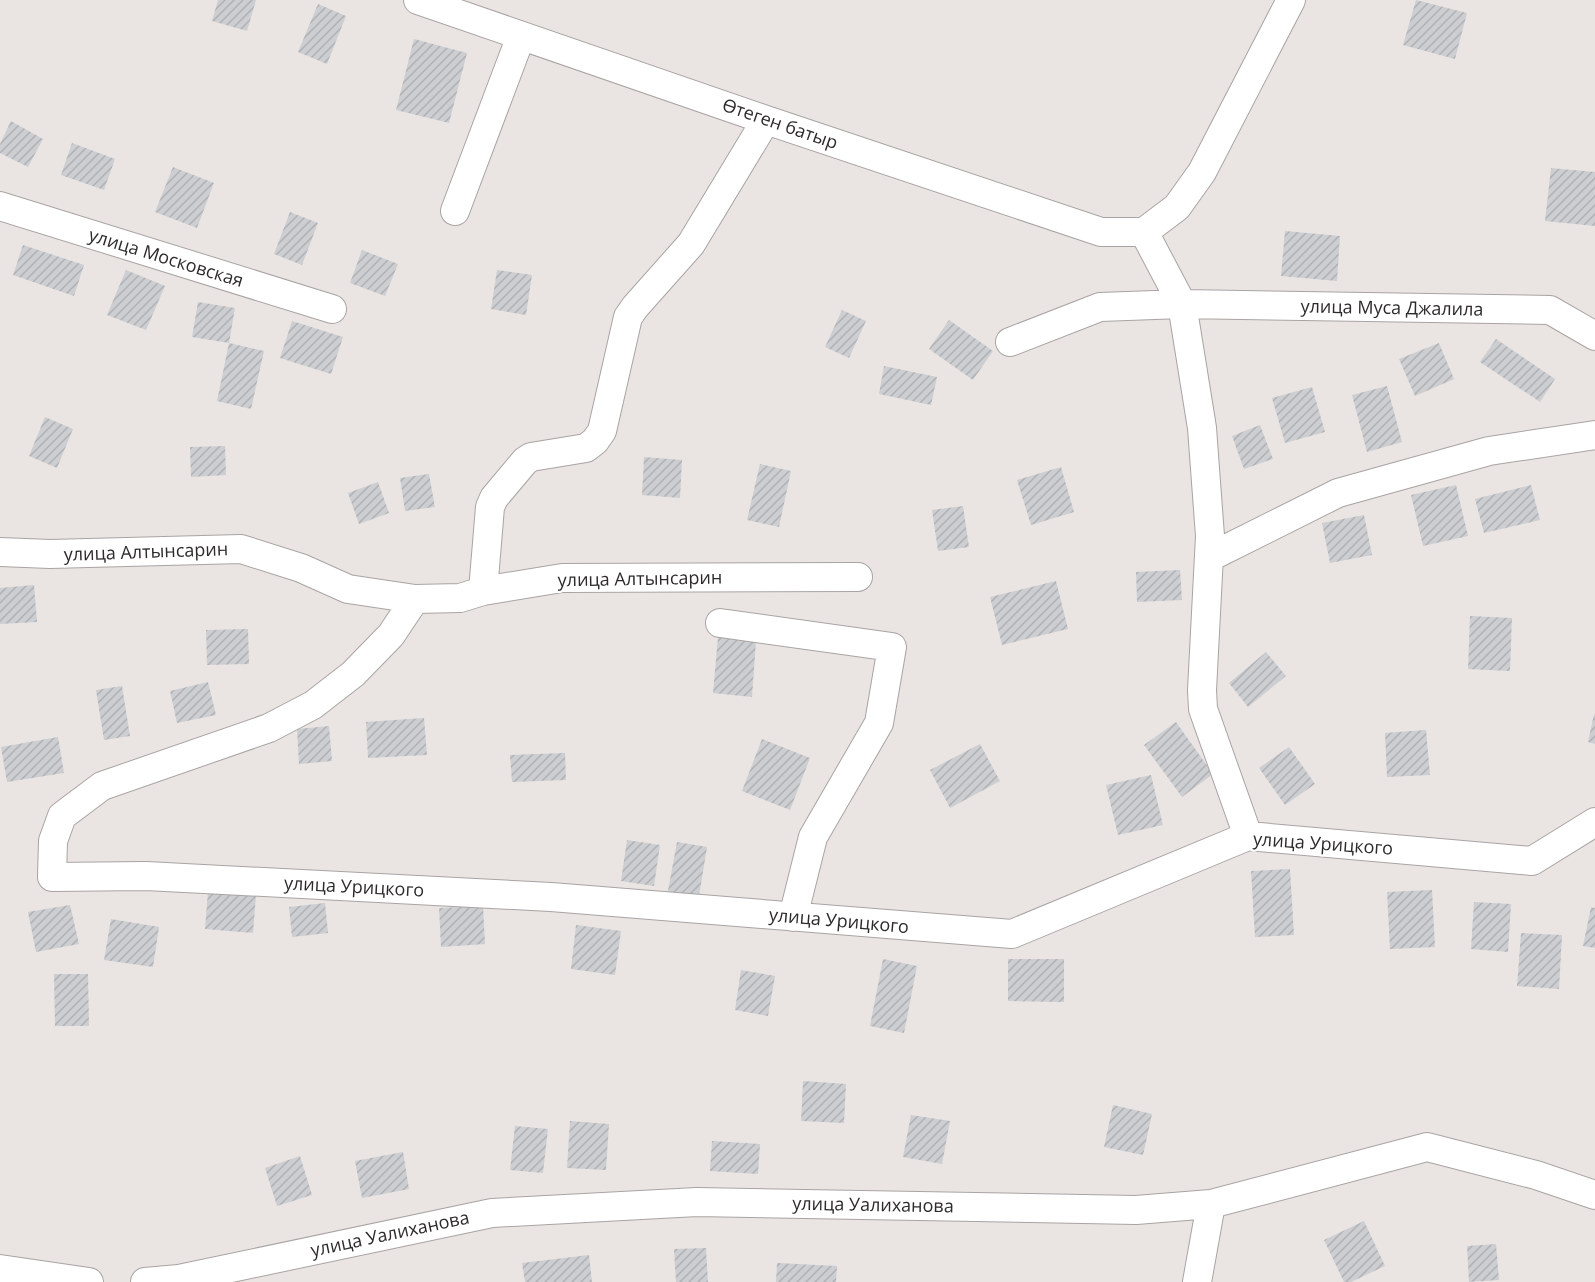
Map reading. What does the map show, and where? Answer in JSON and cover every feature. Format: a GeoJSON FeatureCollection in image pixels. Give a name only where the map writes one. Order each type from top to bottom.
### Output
{"type":"FeatureCollection","features":[{"type":"Feature","properties":{"kind":"street","name":"Өтеген батыр"},"geometry":{"type":"LineString","coordinates":[[418,0],[1101,232],[1144,232]]}},
{"type":"Feature","properties":{"kind":"street"},"geometry":{"type":"LineString","coordinates":[[1248,836],[1203,709],[1210,536],[1202,428],[1182,304],[1144,232],[1177,207],[1202,172],[1291,0]]}},
{"type":"Feature","properties":{"kind":"street"},"geometry":{"type":"LineString","coordinates":[[454,211],[521,36]]}},
{"type":"Feature","properties":{"kind":"street"},"geometry":{"type":"LineString","coordinates":[[483,591],[490,507],[494,498],[531,457],[586,447],[595,441],[602,431],[628,317],[691,244],[766,120]]}},
{"type":"Feature","properties":{"kind":"street","name":"улица Московская"},"geometry":{"type":"LineString","coordinates":[[0,206],[332,309]]}},
{"type":"Feature","properties":{"kind":"street","name":"улица Муса Джалила"},"geometry":{"type":"LineString","coordinates":[[1010,342],[1100,307],[1182,304],[1550,310],[1595,336]]}},
{"type":"Feature","properties":{"kind":"street"},"geometry":{"type":"LineString","coordinates":[[1210,557],[1338,493],[1489,451],[1595,435]]}},
{"type":"Feature","properties":{"kind":"street","name":"улица Алтынсарин"},"geometry":{"type":"LineString","coordinates":[[0,552],[50,555],[241,549],[292,564],[348,589],[416,599],[460,598],[483,591],[562,578],[858,577]]}},
{"type":"Feature","properties":{"kind":"street","name":"улица Урицкого"},"geometry":{"type":"LineString","coordinates":[[416,599],[390,636],[353,674],[313,705],[269,728],[102,786],[62,816],[52,841],[52,877],[146,876],[528,896],[1012,934],[1248,836],[1532,861],[1595,822]]}},
{"type":"Feature","properties":{"kind":"street"},"geometry":{"type":"LineString","coordinates":[[720,623],[892,647],[879,723],[813,837],[793,917]]}},
{"type":"Feature","properties":{"kind":"street","name":"улица Уалиханова"},"geometry":{"type":"LineString","coordinates":[[145,1282],[193,1279],[492,1213],[697,1202],[1136,1210],[1211,1204],[1427,1147],[1536,1175],[1595,1195]]}},
{"type":"Feature","properties":{"kind":"street"},"geometry":{"type":"LineString","coordinates":[[1197,1282],[1211,1204]]}},
{"type":"Feature","properties":{"kind":"street"},"geometry":{"type":"LineString","coordinates":[[0,1269],[89,1282]]}},
{"type":"Feature","properties":{"kind":"building"},"geometry":{"type":"Polygon","coordinates":[[[218,0],[256,0],[247,31],[212,21],[218,0]]]}},
{"type":"Feature","properties":{"kind":"building"},"geometry":{"type":"Polygon","coordinates":[[[1416,0],[1467,13],[1455,59],[1403,45],[1416,0]]]}},
{"type":"Feature","properties":{"kind":"building"},"geometry":{"type":"Polygon","coordinates":[[[318,4],[346,16],[327,64],[298,52],[318,4]]]}},
{"type":"Feature","properties":{"kind":"building"},"geometry":{"type":"Polygon","coordinates":[[[414,39],[467,53],[449,123],[396,110],[414,39]]]}},
{"type":"Feature","properties":{"kind":"building"},"geometry":{"type":"Polygon","coordinates":[[[11,121],[43,139],[28,167],[0,153],[0,144],[11,121]]]}},
{"type":"Feature","properties":{"kind":"building"},"geometry":{"type":"Polygon","coordinates":[[[72,143],[115,159],[104,190],[61,175],[72,143]]]}},
{"type":"Feature","properties":{"kind":"building"},"geometry":{"type":"Polygon","coordinates":[[[173,167],[214,183],[197,228],[155,212],[173,167]]]}},
{"type":"Feature","properties":{"kind":"building"},"geometry":{"type":"Polygon","coordinates":[[[1551,168],[1595,172],[1595,226],[1545,221],[1551,168]]]}},
{"type":"Feature","properties":{"kind":"building"},"geometry":{"type":"Polygon","coordinates":[[[290,212],[318,223],[302,265],[274,254],[290,212]]]}},
{"type":"Feature","properties":{"kind":"building"},"geometry":{"type":"Polygon","coordinates":[[[1285,231],[1340,236],[1337,281],[1281,276],[1285,231]]]}},
{"type":"Feature","properties":{"kind":"building"},"geometry":{"type":"Polygon","coordinates":[[[23,245],[84,265],[74,296],[13,275],[23,245]]]}},
{"type":"Feature","properties":{"kind":"building"},"geometry":{"type":"Polygon","coordinates":[[[362,250],[398,264],[385,296],[350,283],[362,250]]]}},
{"type":"Feature","properties":{"kind":"building"},"geometry":{"type":"Polygon","coordinates":[[[126,270],[165,286],[146,330],[107,315],[126,270]]]}},
{"type":"Feature","properties":{"kind":"building"},"geometry":{"type":"Polygon","coordinates":[[[497,270],[532,275],[526,315],[491,309],[497,270]]]}},
{"type":"Feature","properties":{"kind":"building"},"geometry":{"type":"Polygon","coordinates":[[[198,302],[235,308],[229,343],[192,337],[198,302]]]}},
{"type":"Feature","properties":{"kind":"building"},"geometry":{"type":"Polygon","coordinates":[[[842,310],[866,321],[849,358],[825,347],[842,310]]]}},
{"type":"Feature","properties":{"kind":"building"},"geometry":{"type":"Polygon","coordinates":[[[949,320],[993,351],[973,380],[929,349],[949,320]]]}},
{"type":"Feature","properties":{"kind":"building"},"geometry":{"type":"Polygon","coordinates":[[[292,321],[343,337],[331,374],[280,358],[292,321]]]}},
{"type":"Feature","properties":{"kind":"building"},"geometry":{"type":"Polygon","coordinates":[[[1496,339],[1555,379],[1540,402],[1480,362],[1496,339]]]}},
{"type":"Feature","properties":{"kind":"building"},"geometry":{"type":"Polygon","coordinates":[[[229,343],[264,351],[251,409],[217,401],[229,343]]]}},
{"type":"Feature","properties":{"kind":"building"},"geometry":{"type":"Polygon","coordinates":[[[1439,343],[1454,379],[1415,396],[1399,359],[1439,343]]]}},
{"type":"Feature","properties":{"kind":"building"},"geometry":{"type":"Polygon","coordinates":[[[884,366],[937,377],[931,405],[879,394],[884,366]]]}},
{"type":"Feature","properties":{"kind":"building"},"geometry":{"type":"Polygon","coordinates":[[[1387,386],[1402,442],[1367,452],[1352,395],[1387,386]]]}},
{"type":"Feature","properties":{"kind":"building"},"geometry":{"type":"Polygon","coordinates":[[[1312,387],[1325,432],[1285,443],[1272,398],[1312,387]]]}},
{"type":"Feature","properties":{"kind":"building"},"geometry":{"type":"Polygon","coordinates":[[[45,417],[73,429],[57,468],[29,456],[45,417]]]}},
{"type":"Feature","properties":{"kind":"building"},"geometry":{"type":"Polygon","coordinates":[[[1260,425],[1273,459],[1244,469],[1232,436],[1260,425]]]}},
{"type":"Feature","properties":{"kind":"building"},"geometry":{"type":"Polygon","coordinates":[[[225,446],[226,475],[191,477],[190,447],[225,446]]]}},
{"type":"Feature","properties":{"kind":"building"},"geometry":{"type":"Polygon","coordinates":[[[644,457],[682,460],[680,498],[642,495],[644,457]]]}},
{"type":"Feature","properties":{"kind":"building"},"geometry":{"type":"Polygon","coordinates":[[[760,464],[791,471],[779,527],[747,520],[760,464]]]}},
{"type":"Feature","properties":{"kind":"building"},"geometry":{"type":"Polygon","coordinates":[[[1061,467],[1074,512],[1031,525],[1017,480],[1061,467]]]}},
{"type":"Feature","properties":{"kind":"building"},"geometry":{"type":"Polygon","coordinates":[[[429,474],[435,507],[405,511],[400,478],[429,474]]]}},
{"type":"Feature","properties":{"kind":"building"},"geometry":{"type":"Polygon","coordinates":[[[378,482],[389,513],[359,524],[348,493],[378,482]]]}},
{"type":"Feature","properties":{"kind":"building"},"geometry":{"type":"Polygon","coordinates":[[[1456,485],[1468,536],[1423,546],[1411,495],[1456,485]]]}},
{"type":"Feature","properties":{"kind":"building"},"geometry":{"type":"Polygon","coordinates":[[[1531,485],[1540,520],[1484,533],[1475,499],[1531,485]]]}},
{"type":"Feature","properties":{"kind":"building"},"geometry":{"type":"Polygon","coordinates":[[[963,506],[969,547],[938,551],[932,510],[963,506]]]}},
{"type":"Feature","properties":{"kind":"building"},"geometry":{"type":"Polygon","coordinates":[[[1364,515],[1372,555],[1330,563],[1322,523],[1364,515]]]}},
{"type":"Feature","properties":{"kind":"building"},"geometry":{"type":"Polygon","coordinates":[[[1180,570],[1182,600],[1137,602],[1136,572],[1180,570]]]}},
{"type":"Feature","properties":{"kind":"building"},"geometry":{"type":"Polygon","coordinates":[[[1056,581],[1068,629],[1002,645],[990,597],[1056,581]]]}},
{"type":"Feature","properties":{"kind":"building"},"geometry":{"type":"Polygon","coordinates":[[[34,585],[37,622],[0,624],[0,588],[34,585]]]}},
{"type":"Feature","properties":{"kind":"building"},"geometry":{"type":"Polygon","coordinates":[[[1470,616],[1512,618],[1510,671],[1468,669],[1470,616]]]}},
{"type":"Feature","properties":{"kind":"building"},"geometry":{"type":"Polygon","coordinates":[[[248,629],[249,664],[207,665],[206,630],[248,629]]]}},
{"type":"Feature","properties":{"kind":"building"},"geometry":{"type":"Polygon","coordinates":[[[718,637],[756,641],[752,697],[713,693],[718,637]]]}},
{"type":"Feature","properties":{"kind":"building"},"geometry":{"type":"Polygon","coordinates":[[[1266,652],[1286,676],[1248,707],[1229,683],[1266,652]]]}},
{"type":"Feature","properties":{"kind":"building"},"geometry":{"type":"Polygon","coordinates":[[[208,682],[216,715],[177,723],[170,691],[208,682]]]}},
{"type":"Feature","properties":{"kind":"building"},"geometry":{"type":"Polygon","coordinates":[[[122,686],[130,736],[104,740],[96,690],[122,686]]]}},
{"type":"Feature","properties":{"kind":"building"},"geometry":{"type":"Polygon","coordinates":[[[1595,715],[1595,744],[1588,742],[1595,715]]]}},
{"type":"Feature","properties":{"kind":"building"},"geometry":{"type":"Polygon","coordinates":[[[424,718],[427,755],[368,758],[366,722],[424,718]]]}},
{"type":"Feature","properties":{"kind":"building"},"geometry":{"type":"Polygon","coordinates":[[[1176,722],[1213,774],[1182,797],[1144,745],[1176,722]]]}},
{"type":"Feature","properties":{"kind":"building"},"geometry":{"type":"Polygon","coordinates":[[[329,726],[332,761],[299,764],[297,729],[329,726]]]}},
{"type":"Feature","properties":{"kind":"building"},"geometry":{"type":"Polygon","coordinates":[[[1426,730],[1430,775],[1387,777],[1385,733],[1426,730]]]}},
{"type":"Feature","properties":{"kind":"building"},"geometry":{"type":"Polygon","coordinates":[[[58,737],[64,773],[7,782],[1,747],[58,737]]]}},
{"type":"Feature","properties":{"kind":"building"},"geometry":{"type":"Polygon","coordinates":[[[762,739],[810,758],[790,810],[742,791],[762,739]]]}},
{"type":"Feature","properties":{"kind":"building"},"geometry":{"type":"Polygon","coordinates":[[[980,744],[1000,781],[950,808],[930,770],[980,744]]]}},
{"type":"Feature","properties":{"kind":"building"},"geometry":{"type":"Polygon","coordinates":[[[1289,747],[1315,784],[1285,805],[1259,768],[1289,747]]]}},
{"type":"Feature","properties":{"kind":"building"},"geometry":{"type":"Polygon","coordinates":[[[565,753],[566,780],[512,782],[510,755],[565,753]]]}},
{"type":"Feature","properties":{"kind":"building"},"geometry":{"type":"Polygon","coordinates":[[[1151,775],[1163,825],[1118,835],[1106,785],[1151,775]]]}},
{"type":"Feature","properties":{"kind":"building"},"geometry":{"type":"Polygon","coordinates":[[[627,840],[660,845],[654,886],[621,881],[627,840]]]}},
{"type":"Feature","properties":{"kind":"building"},"geometry":{"type":"Polygon","coordinates":[[[677,842],[707,847],[698,902],[667,896],[677,842]]]}},
{"type":"Feature","properties":{"kind":"building"},"geometry":{"type":"Polygon","coordinates":[[[1290,869],[1294,935],[1255,937],[1251,871],[1290,869]]]}},
{"type":"Feature","properties":{"kind":"building"},"geometry":{"type":"Polygon","coordinates":[[[1432,890],[1435,947],[1390,949],[1387,892],[1432,890]]]}},
{"type":"Feature","properties":{"kind":"building"},"geometry":{"type":"Polygon","coordinates":[[[208,891],[256,895],[253,933],[205,929],[208,891]]]}},
{"type":"Feature","properties":{"kind":"building"},"geometry":{"type":"Polygon","coordinates":[[[1474,902],[1511,904],[1508,952],[1471,949],[1474,902]]]}},
{"type":"Feature","properties":{"kind":"building"},"geometry":{"type":"Polygon","coordinates":[[[325,903],[328,933],[292,937],[289,907],[325,903]]]}},
{"type":"Feature","properties":{"kind":"building"},"geometry":{"type":"Polygon","coordinates":[[[70,905],[79,944],[36,952],[28,912],[70,905]]]}},
{"type":"Feature","properties":{"kind":"building"},"geometry":{"type":"Polygon","coordinates":[[[483,906],[485,944],[441,947],[439,908],[483,906]]]}},
{"type":"Feature","properties":{"kind":"building"},"geometry":{"type":"Polygon","coordinates":[[[1591,907],[1595,908],[1595,948],[1583,946],[1591,907]]]}},
{"type":"Feature","properties":{"kind":"building"},"geometry":{"type":"Polygon","coordinates":[[[111,919],[159,927],[153,967],[104,960],[111,919]]]}},
{"type":"Feature","properties":{"kind":"building"},"geometry":{"type":"Polygon","coordinates":[[[576,925],[621,931],[615,975],[571,969],[576,925]]]}},
{"type":"Feature","properties":{"kind":"building"},"geometry":{"type":"Polygon","coordinates":[[[1521,933],[1562,935],[1559,989],[1517,986],[1521,933]]]}},
{"type":"Feature","properties":{"kind":"building"},"geometry":{"type":"Polygon","coordinates":[[[883,959],[917,966],[904,1033],[870,1026],[883,959]]]}},
{"type":"Feature","properties":{"kind":"building"},"geometry":{"type":"Polygon","coordinates":[[[1008,959],[1064,959],[1064,1002],[1008,1001],[1008,959]]]}},
{"type":"Feature","properties":{"kind":"building"},"geometry":{"type":"Polygon","coordinates":[[[741,970],[775,976],[768,1016],[735,1010],[741,970]]]}},
{"type":"Feature","properties":{"kind":"building"},"geometry":{"type":"Polygon","coordinates":[[[54,974],[88,974],[89,1026],[55,1026],[54,974]]]}},
{"type":"Feature","properties":{"kind":"building"},"geometry":{"type":"Polygon","coordinates":[[[803,1081],[846,1084],[844,1123],[801,1121],[803,1081]]]}},
{"type":"Feature","properties":{"kind":"building"},"geometry":{"type":"Polygon","coordinates":[[[1113,1105],[1152,1114],[1143,1155],[1104,1147],[1113,1105]]]}},
{"type":"Feature","properties":{"kind":"building"},"geometry":{"type":"Polygon","coordinates":[[[911,1115],[950,1121],[942,1164],[903,1157],[911,1115]]]}},
{"type":"Feature","properties":{"kind":"building"},"geometry":{"type":"Polygon","coordinates":[[[570,1121],[609,1124],[606,1170],[567,1168],[570,1121]]]}},
{"type":"Feature","properties":{"kind":"building"},"geometry":{"type":"Polygon","coordinates":[[[515,1126],[548,1129],[543,1173],[510,1170],[515,1126]]]}},
{"type":"Feature","properties":{"kind":"building"},"geometry":{"type":"Polygon","coordinates":[[[712,1141],[760,1144],[758,1174],[710,1171],[712,1141]]]}},
{"type":"Feature","properties":{"kind":"building"},"geometry":{"type":"Polygon","coordinates":[[[403,1152],[409,1189],[362,1198],[355,1161],[403,1152]]]}},
{"type":"Feature","properties":{"kind":"building"},"geometry":{"type":"Polygon","coordinates":[[[300,1156],[312,1195],[277,1206],[265,1168],[300,1156]]]}},
{"type":"Feature","properties":{"kind":"building"},"geometry":{"type":"Polygon","coordinates":[[[1364,1221],[1385,1266],[1351,1282],[1344,1282],[1324,1240],[1364,1221]]]}},
{"type":"Feature","properties":{"kind":"building"},"geometry":{"type":"Polygon","coordinates":[[[1496,1244],[1499,1280],[1469,1282],[1467,1246],[1496,1244]]]}},
{"type":"Feature","properties":{"kind":"building"},"geometry":{"type":"Polygon","coordinates":[[[706,1248],[708,1282],[676,1282],[674,1249],[706,1248]]]}},
{"type":"Feature","properties":{"kind":"building"},"geometry":{"type":"Polygon","coordinates":[[[589,1255],[592,1282],[525,1282],[522,1263],[589,1255]]]}},
{"type":"Feature","properties":{"kind":"building"},"geometry":{"type":"Polygon","coordinates":[[[777,1263],[837,1266],[836,1282],[776,1282],[777,1263]]]}}]}
